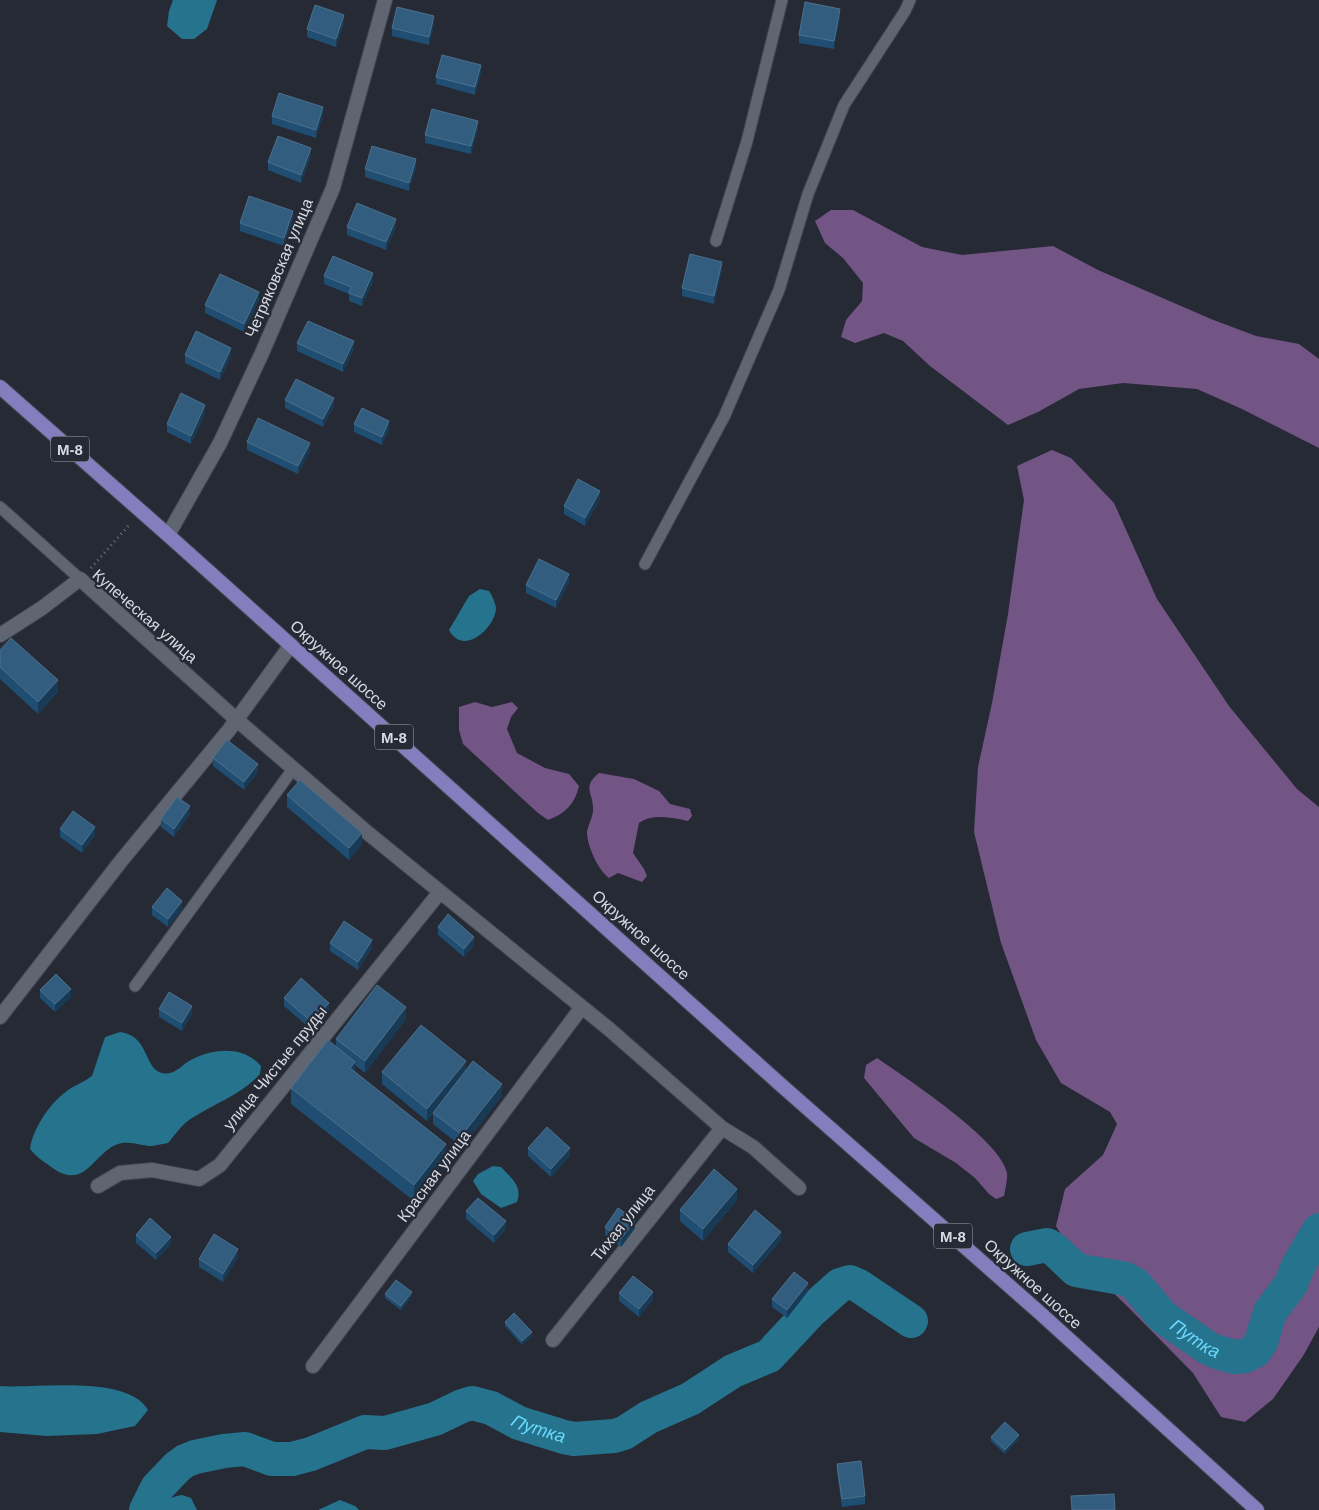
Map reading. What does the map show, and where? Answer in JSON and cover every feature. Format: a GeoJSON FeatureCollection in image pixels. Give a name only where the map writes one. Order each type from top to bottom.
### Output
{"type":"FeatureCollection","features":[{"type":"Feature","properties":{"kind":"main road","name":"Окружное шоссе"},"geometry":{"type":"LineString","coordinates":[[0,387],[168,535],[781,1085],[1040,1313],[1257,1510]]}},
{"type":"Feature","properties":{"kind":"street","name":"Четряковская улица"},"geometry":{"type":"LineString","coordinates":[[168,535],[220,443],[262,353],[333,188],[385,0]]}},
{"type":"Feature","properties":{"kind":"street","name":"Купеческая улица"},"geometry":{"type":"LineString","coordinates":[[0,635],[42,608],[80,579],[293,769],[582,1007],[722,1128],[753,1147],[798,1188]]}},
{"type":"Feature","properties":{"kind":"street"},"geometry":{"type":"LineString","coordinates":[[0,1017],[121,861],[237,720],[291,645]]}},
{"type":"Feature","properties":{"kind":"street","name":"улица Чистые пруды"},"geometry":{"type":"LineString","coordinates":[[98,1186],[120,1173],[152,1170],[199,1179],[220,1165],[440,892]]}},
{"type":"Feature","properties":{"kind":"street","name":"Красная улица"},"geometry":{"type":"LineString","coordinates":[[313,1366],[582,1007]]}},
{"type":"Feature","properties":{"kind":"street","name":"Тихая улица"},"geometry":{"type":"LineString","coordinates":[[552,1340],[722,1128]]}},
{"type":"Feature","properties":{"kind":"lane"},"geometry":{"type":"LineString","coordinates":[[716,241],[747,141],[782,0]]}},
{"type":"Feature","properties":{"kind":"lane"},"geometry":{"type":"LineString","coordinates":[[645,564],[724,416],[767,318],[779,290],[808,194],[844,105],[905,11],[910,0]]}},
{"type":"Feature","properties":{"kind":"lane"},"geometry":{"type":"LineString","coordinates":[[0,507],[80,579]]}},
{"type":"Feature","properties":{"kind":"lane"},"geometry":{"type":"LineString","coordinates":[[135,986],[293,769]]}},
{"type":"Feature","properties":{"kind":"path"},"geometry":{"type":"LineString","coordinates":[[80,579],[130,524]]}},
{"type":"Feature","properties":{"kind":"shaded area"},"geometry":{"type":"Polygon","coordinates":[[[831,210],[853,210],[922,247],[962,255],[1053,246],[1098,270],[1211,319],[1256,336],[1299,344],[1319,359],[1319,448],[1242,409],[1197,389],[1123,383],[1079,389],[1038,412],[1008,425],[930,366],[903,341],[884,333],[855,343],[841,337],[846,320],[862,301],[863,283],[843,258],[825,243],[815,221],[831,210]]]}},
{"type":"Feature","properties":{"kind":"shaded area"},"geometry":{"type":"Polygon","coordinates":[[[1052,450],[1071,458],[1114,503],[1157,599],[1229,706],[1297,789],[1319,807],[1319,1327],[1303,1356],[1273,1399],[1245,1422],[1221,1417],[1193,1373],[1073,1254],[1056,1226],[1065,1189],[1103,1155],[1117,1124],[1110,1112],[1061,1083],[1036,1040],[1001,943],[974,832],[978,767],[1008,614],[1024,500],[1017,466],[1052,450]]]}},
{"type":"Feature","properties":{"kind":"shaded area"},"geometry":{"type":"Polygon","coordinates":[[[475,702],[492,707],[512,702],[518,708],[511,717],[507,729],[517,753],[545,768],[569,774],[579,786],[575,798],[568,808],[548,820],[463,744],[459,730],[459,707],[475,702]]]}},
{"type":"Feature","properties":{"kind":"shaded area"},"geometry":{"type":"Polygon","coordinates":[[[599,773],[634,779],[659,791],[670,804],[690,809],[692,816],[688,821],[656,817],[639,823],[633,853],[647,876],[642,882],[618,873],[609,878],[597,864],[592,852],[587,834],[593,811],[589,787],[599,773]]]}},
{"type":"Feature","properties":{"kind":"shaded area"},"geometry":{"type":"Polygon","coordinates":[[[877,1058],[951,1111],[988,1144],[1001,1159],[1007,1173],[1004,1196],[996,1199],[975,1178],[956,1163],[914,1138],[864,1078],[866,1065],[877,1058]]]}},
{"type":"Feature","properties":{"kind":"water"},"geometry":{"type":"Polygon","coordinates":[[[173,0],[217,0],[207,29],[194,39],[182,39],[167,26],[173,0]]]}},
{"type":"Feature","properties":{"kind":"water"},"geometry":{"type":"Polygon","coordinates":[[[480,589],[489,591],[493,597],[496,609],[494,617],[484,632],[477,637],[462,641],[449,630],[469,596],[480,589]]]}},
{"type":"Feature","properties":{"kind":"water"},"geometry":{"type":"Polygon","coordinates":[[[120,1032],[137,1039],[152,1065],[162,1073],[173,1072],[189,1061],[207,1053],[227,1051],[236,1052],[254,1059],[261,1066],[260,1074],[245,1088],[188,1120],[168,1143],[152,1146],[131,1143],[118,1144],[109,1149],[82,1173],[74,1175],[65,1174],[54,1169],[30,1149],[35,1132],[44,1115],[64,1093],[92,1076],[105,1037],[120,1032]]]}},
{"type":"Feature","properties":{"kind":"water"},"geometry":{"type":"Polygon","coordinates":[[[493,1166],[501,1167],[515,1183],[518,1191],[517,1202],[501,1208],[481,1194],[473,1181],[478,1174],[493,1166]]]}},
{"type":"Feature","properties":{"kind":"water"},"geometry":{"type":"Polygon","coordinates":[[[58,1385],[102,1387],[121,1391],[137,1399],[148,1410],[135,1426],[97,1434],[47,1436],[0,1432],[0,1386],[58,1385]]]}},
{"type":"Feature","properties":{"kind":"water"},"geometry":{"type":"Polygon","coordinates":[[[182,1495],[191,1498],[197,1510],[159,1510],[168,1499],[182,1495]]]}},
{"type":"Feature","properties":{"kind":"water"},"geometry":{"type":"Polygon","coordinates":[[[340,1500],[355,1506],[359,1510],[318,1510],[340,1500]]]}},
{"type":"Feature","properties":{"kind":"building"},"geometry":{"type":"Polygon","coordinates":[[[805,2],[840,9],[834,41],[799,35],[805,2]]]}},
{"type":"Feature","properties":{"kind":"building"},"geometry":{"type":"Polygon","coordinates":[[[315,5],[344,15],[336,39],[307,29],[315,5]]]}},
{"type":"Feature","properties":{"kind":"building"},"geometry":{"type":"Polygon","coordinates":[[[397,7],[434,16],[429,37],[392,28],[397,7]]]}},
{"type":"Feature","properties":{"kind":"building"},"geometry":{"type":"Polygon","coordinates":[[[442,55],[481,65],[475,87],[436,77],[442,55]]]}},
{"type":"Feature","properties":{"kind":"building"},"geometry":{"type":"Polygon","coordinates":[[[279,93],[323,107],[316,130],[272,116],[279,93]]]}},
{"type":"Feature","properties":{"kind":"building"},"geometry":{"type":"Polygon","coordinates":[[[432,109],[478,121],[471,146],[425,135],[432,109]]]}},
{"type":"Feature","properties":{"kind":"building"},"geometry":{"type":"Polygon","coordinates":[[[278,136],[311,148],[301,175],[268,162],[278,136]]]}},
{"type":"Feature","properties":{"kind":"building"},"geometry":{"type":"Polygon","coordinates":[[[372,146],[416,159],[409,183],[365,169],[372,146]]]}},
{"type":"Feature","properties":{"kind":"building"},"geometry":{"type":"Polygon","coordinates":[[[249,196],[293,211],[284,238],[240,223],[249,196]]]}},
{"type":"Feature","properties":{"kind":"building"},"geometry":{"type":"Polygon","coordinates":[[[357,203],[396,219],[386,242],[347,227],[357,203]]]}},
{"type":"Feature","properties":{"kind":"building"},"geometry":{"type":"Polygon","coordinates":[[[690,254],[722,262],[714,296],[682,288],[690,254]]]}},
{"type":"Feature","properties":{"kind":"building"},"geometry":{"type":"Polygon","coordinates":[[[333,256],[373,273],[362,298],[349,293],[351,287],[324,276],[333,256]]]}},
{"type":"Feature","properties":{"kind":"building"},"geometry":{"type":"Polygon","coordinates":[[[220,274],[259,292],[244,324],[205,305],[220,274]]]}},
{"type":"Feature","properties":{"kind":"building"},"geometry":{"type":"Polygon","coordinates":[[[308,321],[354,341],[343,364],[297,343],[308,321]]]}},
{"type":"Feature","properties":{"kind":"building"},"geometry":{"type":"Polygon","coordinates":[[[196,331],[231,348],[220,372],[185,355],[196,331]]]}},
{"type":"Feature","properties":{"kind":"building"},"geometry":{"type":"Polygon","coordinates":[[[296,379],[334,398],[323,419],[285,400],[296,379]]]}},
{"type":"Feature","properties":{"kind":"building"},"geometry":{"type":"Polygon","coordinates":[[[181,393],[205,405],[191,436],[167,424],[181,393]]]}},
{"type":"Feature","properties":{"kind":"building"},"geometry":{"type":"Polygon","coordinates":[[[362,408],[389,421],[382,437],[354,424],[362,408]]]}},
{"type":"Feature","properties":{"kind":"building"},"geometry":{"type":"Polygon","coordinates":[[[258,418],[310,443],[298,466],[247,442],[258,418]]]}},
{"type":"Feature","properties":{"kind":"building"},"geometry":{"type":"Polygon","coordinates":[[[578,479],[600,491],[585,518],[564,506],[578,479]]]}},
{"type":"Feature","properties":{"kind":"building"},"geometry":{"type":"Polygon","coordinates":[[[539,559],[569,574],[556,600],[526,585],[539,559]]]}},
{"type":"Feature","properties":{"kind":"building"},"geometry":{"type":"Polygon","coordinates":[[[11,638],[58,680],[38,702],[0,667],[0,650],[11,638]]]}},
{"type":"Feature","properties":{"kind":"building"},"geometry":{"type":"Polygon","coordinates":[[[227,740],[258,764],[244,782],[213,758],[227,740]]]}},
{"type":"Feature","properties":{"kind":"building"},"geometry":{"type":"Polygon","coordinates":[[[300,780],[362,833],[349,848],[287,795],[300,780]]]}},
{"type":"Feature","properties":{"kind":"building"},"geometry":{"type":"Polygon","coordinates":[[[177,797],[190,806],[174,829],[161,819],[177,797]]]}},
{"type":"Feature","properties":{"kind":"building"},"geometry":{"type":"Polygon","coordinates":[[[73,811],[95,827],[82,845],[60,829],[73,811]]]}},
{"type":"Feature","properties":{"kind":"building"},"geometry":{"type":"Polygon","coordinates":[[[167,888],[182,901],[168,919],[152,907],[167,888]]]}},
{"type":"Feature","properties":{"kind":"building"},"geometry":{"type":"Polygon","coordinates":[[[448,914],[474,937],[464,949],[438,927],[448,914]]]}},
{"type":"Feature","properties":{"kind":"building"},"geometry":{"type":"Polygon","coordinates":[[[344,921],[372,940],[358,962],[330,943],[344,921]]]}},
{"type":"Feature","properties":{"kind":"building"},"geometry":{"type":"Polygon","coordinates":[[[56,974],[71,989],[55,1004],[40,990],[56,974]]]}},
{"type":"Feature","properties":{"kind":"building"},"geometry":{"type":"Polygon","coordinates":[[[301,978],[329,1003],[312,1022],[284,998],[301,978]]]}},
{"type":"Feature","properties":{"kind":"building"},"geometry":{"type":"Polygon","coordinates":[[[377,985],[406,1007],[365,1061],[336,1039],[377,985]]]}},
{"type":"Feature","properties":{"kind":"building"},"geometry":{"type":"Polygon","coordinates":[[[169,992],[192,1006],[182,1023],[159,1009],[169,992]]]}},
{"type":"Feature","properties":{"kind":"building"},"geometry":{"type":"Polygon","coordinates":[[[421,1025],[466,1061],[427,1109],[382,1072],[421,1025]]]}},
{"type":"Feature","properties":{"kind":"building"},"geometry":{"type":"Polygon","coordinates":[[[328,1040],[355,1062],[350,1068],[446,1144],[414,1185],[291,1088],[328,1040]]]}},
{"type":"Feature","properties":{"kind":"building"},"geometry":{"type":"Polygon","coordinates":[[[473,1061],[502,1084],[462,1135],[433,1113],[473,1061]]]}},
{"type":"Feature","properties":{"kind":"building"},"geometry":{"type":"Polygon","coordinates":[[[547,1127],[570,1148],[551,1169],[528,1148],[547,1127]]]}},
{"type":"Feature","properties":{"kind":"building"},"geometry":{"type":"Polygon","coordinates":[[[714,1169],[737,1189],[703,1229],[680,1210],[714,1169]]]}},
{"type":"Feature","properties":{"kind":"building"},"geometry":{"type":"Polygon","coordinates":[[[478,1198],[506,1221],[494,1235],[466,1211],[478,1198]]]}},
{"type":"Feature","properties":{"kind":"building"},"geometry":{"type":"Polygon","coordinates":[[[618,1208],[635,1220],[621,1239],[605,1227],[618,1208]]]}},
{"type":"Feature","properties":{"kind":"building"},"geometry":{"type":"Polygon","coordinates":[[[755,1210],[781,1232],[753,1265],[728,1244],[755,1210]]]}},
{"type":"Feature","properties":{"kind":"building"},"geometry":{"type":"Polygon","coordinates":[[[150,1218],[171,1237],[156,1253],[136,1235],[150,1218]]]}},
{"type":"Feature","properties":{"kind":"building"},"geometry":{"type":"Polygon","coordinates":[[[214,1234],[238,1249],[223,1274],[199,1259],[214,1234]]]}},
{"type":"Feature","properties":{"kind":"building"},"geometry":{"type":"Polygon","coordinates":[[[794,1272],[808,1283],[787,1310],[772,1299],[794,1272]]]}},
{"type":"Feature","properties":{"kind":"building"},"geometry":{"type":"Polygon","coordinates":[[[633,1276],[653,1292],[639,1309],[619,1293],[633,1276]]]}},
{"type":"Feature","properties":{"kind":"building"},"geometry":{"type":"Polygon","coordinates":[[[396,1280],[412,1292],[401,1306],[385,1294],[396,1280]]]}},
{"type":"Feature","properties":{"kind":"building"},"geometry":{"type":"Polygon","coordinates":[[[514,1313],[532,1332],[522,1341],[505,1322],[514,1313]]]}},
{"type":"Feature","properties":{"kind":"building"},"geometry":{"type":"Polygon","coordinates":[[[1005,1422],[1019,1435],[1005,1450],[991,1437],[1005,1422]]]}},
{"type":"Feature","properties":{"kind":"building"},"geometry":{"type":"Polygon","coordinates":[[[861,1461],[865,1496],[842,1499],[837,1464],[861,1461]]]}},
{"type":"Feature","properties":{"kind":"building"},"geometry":{"type":"Polygon","coordinates":[[[1114,1494],[1115,1510],[1072,1510],[1071,1496],[1114,1494]]]}},
{"type":"Feature","properties":{"kind":"waterway","name":"Путка"},"geometry":{"type":"LineString","coordinates":[[1027,1249],[1047,1245],[1076,1270],[1126,1279],[1135,1284],[1163,1317],[1208,1348],[1235,1357],[1245,1356],[1255,1351],[1261,1342],[1270,1312],[1291,1284],[1298,1266],[1319,1230]]}},
{"type":"Feature","properties":{"kind":"waterway","name":"Путка"},"geometry":{"type":"LineString","coordinates":[[146,1510],[157,1488],[177,1467],[195,1457],[245,1449],[272,1459],[292,1459],[311,1454],[365,1432],[385,1433],[435,1419],[472,1403],[491,1408],[519,1423],[574,1439],[614,1436],[624,1433],[649,1417],[690,1399],[733,1371],[769,1356],[811,1311],[840,1285],[850,1282],[911,1321]]}}]}
